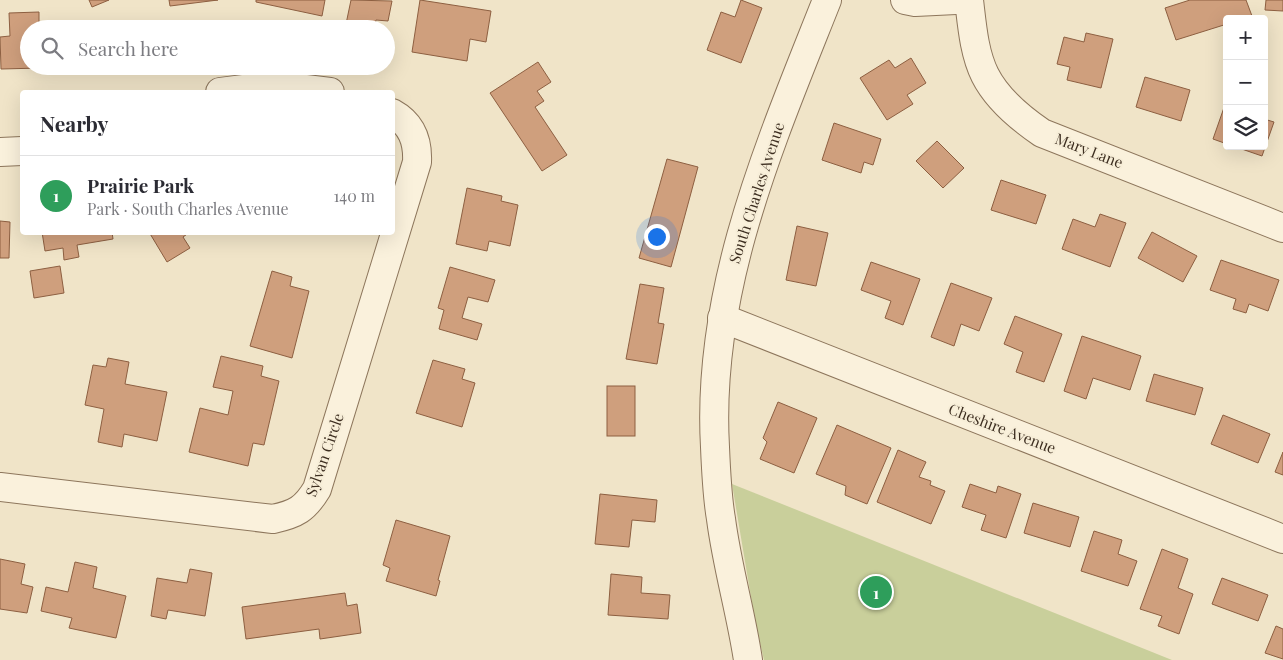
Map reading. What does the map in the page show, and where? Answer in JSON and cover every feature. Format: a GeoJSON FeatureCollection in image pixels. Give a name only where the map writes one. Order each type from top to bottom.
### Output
{"type":"FeatureCollection","features":[{"type":"Feature","properties":{"kind":"street","name":"South Charles Avenue"},"geometry":{"type":"LineString","coordinates":[[748,660],[720,518],[715,446],[715,383],[722,318],[727,289],[743,226],[762,165],[826,0]]}},
{"type":"Feature","properties":{"kind":"street"},"geometry":{"type":"LineString","coordinates":[[905,0],[915,2],[956,0]]}},
{"type":"Feature","properties":{"kind":"street","name":"Mary Lane"},"geometry":{"type":"LineString","coordinates":[[968,0],[977,49],[985,75],[1004,100],[1024,121],[1042,132],[1283,228]]}},
{"type":"Feature","properties":{"kind":"street"},"geometry":{"type":"LineString","coordinates":[[235,90],[258,87],[289,87],[314,90]]}},
{"type":"Feature","properties":{"kind":"street","name":"Sylvan Circle"},"geometry":{"type":"LineString","coordinates":[[395,115],[409,126],[418,148],[417,162],[395,234]]}},
{"type":"Feature","properties":{"kind":"street"},"geometry":{"type":"LineString","coordinates":[[0,152],[20,151]]}},
{"type":"Feature","properties":{"kind":"street","name":"Sylvan Circle"},"geometry":{"type":"LineString","coordinates":[[0,488],[273,519],[299,511],[308,503],[317,489],[395,235]]}},
{"type":"Feature","properties":{"kind":"street","name":"Cheshire Avenue"},"geometry":{"type":"LineString","coordinates":[[722,318],[1283,539]]}},
{"type":"Feature","properties":{"kind":"green space"},"geometry":{"type":"Polygon","coordinates":[[[732,484],[1172,660],[764,660],[755,621],[732,484]]]}},
{"type":"Feature","properties":{"kind":"building"},"geometry":{"type":"Polygon","coordinates":[[[89,0],[109,0],[92,7],[89,0]]]}},
{"type":"Feature","properties":{"kind":"building"},"geometry":{"type":"Polygon","coordinates":[[[169,0],[218,0],[170,6],[169,0]]]}},
{"type":"Feature","properties":{"kind":"building"},"geometry":{"type":"Polygon","coordinates":[[[256,0],[325,0],[322,16],[256,2],[256,0]]]}},
{"type":"Feature","properties":{"kind":"building"},"geometry":{"type":"Polygon","coordinates":[[[351,0],[392,1],[388,20],[347,20],[351,0]]]}},
{"type":"Feature","properties":{"kind":"building"},"geometry":{"type":"Polygon","coordinates":[[[420,0],[491,11],[486,42],[470,39],[467,61],[412,52],[420,0]]]}},
{"type":"Feature","properties":{"kind":"building"},"geometry":{"type":"Polygon","coordinates":[[[741,0],[762,8],[741,63],[707,50],[721,12],[735,17],[741,0]]]}},
{"type":"Feature","properties":{"kind":"building"},"geometry":{"type":"Polygon","coordinates":[[[1190,0],[1246,0],[1252,15],[1223,15],[1223,25],[1176,40],[1165,8],[1190,0]]]}},
{"type":"Feature","properties":{"kind":"building"},"geometry":{"type":"Polygon","coordinates":[[[1266,0],[1283,0],[1283,11],[1265,10],[1266,0]]]}},
{"type":"Feature","properties":{"kind":"building"},"geometry":{"type":"Polygon","coordinates":[[[39,12],[39,20],[20,20],[20,69],[1,69],[0,37],[10,36],[9,13],[39,12]]]}},
{"type":"Feature","properties":{"kind":"building"},"geometry":{"type":"Polygon","coordinates":[[[1086,33],[1113,39],[1101,88],[1067,80],[1070,67],[1057,64],[1064,37],[1084,42],[1086,33]]]}},
{"type":"Feature","properties":{"kind":"building"},"geometry":{"type":"Polygon","coordinates":[[[911,58],[926,83],[907,95],[913,104],[887,120],[860,78],[889,60],[895,68],[911,58]]]}},
{"type":"Feature","properties":{"kind":"building"},"geometry":{"type":"Polygon","coordinates":[[[538,62],[551,82],[537,91],[544,101],[535,107],[567,155],[542,171],[490,93],[538,62]]]}},
{"type":"Feature","properties":{"kind":"building"},"geometry":{"type":"Polygon","coordinates":[[[1145,77],[1190,90],[1181,121],[1136,107],[1145,77]]]}},
{"type":"Feature","properties":{"kind":"building"},"geometry":{"type":"Polygon","coordinates":[[[1223,110],[1223,143],[1213,139],[1223,110]]]}},
{"type":"Feature","properties":{"kind":"building"},"geometry":{"type":"Polygon","coordinates":[[[1268,120],[1274,122],[1268,139],[1268,120]]]}},
{"type":"Feature","properties":{"kind":"building"},"geometry":{"type":"Polygon","coordinates":[[[834,123],[881,139],[873,165],[864,162],[861,173],[822,160],[834,123]]]}},
{"type":"Feature","properties":{"kind":"building"},"geometry":{"type":"Polygon","coordinates":[[[937,141],[964,168],[943,188],[916,161],[937,141]]]}},
{"type":"Feature","properties":{"kind":"building"},"geometry":{"type":"Polygon","coordinates":[[[1245,150],[1264,150],[1262,156],[1245,150]]]}},
{"type":"Feature","properties":{"kind":"building"},"geometry":{"type":"Polygon","coordinates":[[[667,159],[698,167],[671,267],[639,258],[667,159]]]}},
{"type":"Feature","properties":{"kind":"building"},"geometry":{"type":"Polygon","coordinates":[[[1001,180],[1046,195],[1036,224],[991,210],[1001,180]]]}},
{"type":"Feature","properties":{"kind":"building"},"geometry":{"type":"Polygon","coordinates":[[[467,188],[502,196],[501,201],[518,205],[510,246],[489,241],[487,251],[456,244],[467,188]]]}},
{"type":"Feature","properties":{"kind":"building"},"geometry":{"type":"Polygon","coordinates":[[[1100,214],[1126,223],[1110,267],[1062,249],[1073,219],[1095,227],[1100,214]]]}},
{"type":"Feature","properties":{"kind":"building"},"geometry":{"type":"Polygon","coordinates":[[[0,221],[10,222],[9,258],[0,258],[0,221]]]}},
{"type":"Feature","properties":{"kind":"building"},"geometry":{"type":"Polygon","coordinates":[[[797,226],[828,233],[816,286],[786,280],[797,226]]]}},
{"type":"Feature","properties":{"kind":"building"},"geometry":{"type":"Polygon","coordinates":[[[1152,232],[1197,256],[1183,282],[1138,258],[1152,232]]]}},
{"type":"Feature","properties":{"kind":"building"},"geometry":{"type":"Polygon","coordinates":[[[42,235],[112,235],[113,239],[77,245],[79,257],[64,260],[63,248],[45,251],[42,235]]]}},
{"type":"Feature","properties":{"kind":"building"},"geometry":{"type":"Polygon","coordinates":[[[151,235],[186,235],[183,237],[190,248],[167,262],[151,235]]]}},
{"type":"Feature","properties":{"kind":"building"},"geometry":{"type":"Polygon","coordinates":[[[1221,260],[1279,280],[1268,311],[1249,304],[1246,313],[1233,309],[1236,299],[1210,290],[1221,260]]]}},
{"type":"Feature","properties":{"kind":"building"},"geometry":{"type":"Polygon","coordinates":[[[871,262],[920,279],[903,325],[885,318],[891,301],[861,290],[871,262]]]}},
{"type":"Feature","properties":{"kind":"building"},"geometry":{"type":"Polygon","coordinates":[[[60,266],[64,293],[34,298],[30,271],[60,266]]]}},
{"type":"Feature","properties":{"kind":"building"},"geometry":{"type":"Polygon","coordinates":[[[450,267],[495,280],[488,302],[468,297],[462,318],[482,324],[477,340],[439,329],[444,310],[438,308],[450,267]]]}},
{"type":"Feature","properties":{"kind":"building"},"geometry":{"type":"Polygon","coordinates":[[[272,271],[292,277],[290,286],[309,291],[292,358],[250,346],[272,271]]]}},
{"type":"Feature","properties":{"kind":"building"},"geometry":{"type":"Polygon","coordinates":[[[951,283],[992,298],[979,331],[961,324],[954,346],[931,337],[951,283]]]}},
{"type":"Feature","properties":{"kind":"building"},"geometry":{"type":"Polygon","coordinates":[[[640,284],[664,288],[658,323],[664,324],[657,364],[626,359],[640,284]]]}},
{"type":"Feature","properties":{"kind":"building"},"geometry":{"type":"Polygon","coordinates":[[[1015,316],[1062,334],[1044,382],[1016,372],[1023,352],[1004,344],[1015,316]]]}},
{"type":"Feature","properties":{"kind":"building"},"geometry":{"type":"Polygon","coordinates":[[[1082,336],[1141,356],[1130,390],[1093,378],[1086,399],[1064,391],[1082,336]]]}},
{"type":"Feature","properties":{"kind":"building"},"geometry":{"type":"Polygon","coordinates":[[[221,356],[263,366],[261,376],[279,381],[264,445],[253,443],[248,466],[189,452],[200,408],[228,415],[233,391],[213,387],[221,356]]]}},
{"type":"Feature","properties":{"kind":"building"},"geometry":{"type":"Polygon","coordinates":[[[108,358],[129,362],[125,384],[167,392],[157,441],[124,434],[122,447],[98,442],[104,409],[85,405],[93,365],[106,367],[108,358]]]}},
{"type":"Feature","properties":{"kind":"building"},"geometry":{"type":"Polygon","coordinates":[[[433,360],[465,369],[462,379],[475,383],[462,427],[416,413],[433,360]]]}},
{"type":"Feature","properties":{"kind":"building"},"geometry":{"type":"Polygon","coordinates":[[[1154,374],[1203,388],[1195,415],[1146,401],[1154,374]]]}},
{"type":"Feature","properties":{"kind":"building"},"geometry":{"type":"Polygon","coordinates":[[[607,386],[635,386],[635,436],[607,436],[607,386]]]}},
{"type":"Feature","properties":{"kind":"building"},"geometry":{"type":"Polygon","coordinates":[[[778,402],[817,418],[794,473],[760,459],[767,442],[763,438],[778,402]]]}},
{"type":"Feature","properties":{"kind":"building"},"geometry":{"type":"Polygon","coordinates":[[[1223,415],[1270,434],[1258,463],[1211,444],[1223,415]]]}},
{"type":"Feature","properties":{"kind":"building"},"geometry":{"type":"Polygon","coordinates":[[[837,425],[891,448],[867,504],[845,495],[846,486],[816,474],[837,425]]]}},
{"type":"Feature","properties":{"kind":"building"},"geometry":{"type":"Polygon","coordinates":[[[898,450],[926,462],[919,477],[931,481],[930,485],[945,491],[931,524],[877,502],[898,450]]]}},
{"type":"Feature","properties":{"kind":"building"},"geometry":{"type":"Polygon","coordinates":[[[1283,452],[1283,475],[1275,472],[1283,452]]]}},
{"type":"Feature","properties":{"kind":"building"},"geometry":{"type":"Polygon","coordinates":[[[970,484],[996,493],[998,486],[1021,494],[1006,538],[981,530],[986,515],[962,507],[970,484]]]}},
{"type":"Feature","properties":{"kind":"building"},"geometry":{"type":"Polygon","coordinates":[[[600,494],[657,500],[655,522],[632,520],[629,547],[595,544],[600,494]]]}},
{"type":"Feature","properties":{"kind":"building"},"geometry":{"type":"Polygon","coordinates":[[[1033,503],[1079,517],[1070,547],[1024,533],[1033,503]]]}},
{"type":"Feature","properties":{"kind":"building"},"geometry":{"type":"Polygon","coordinates":[[[396,520],[450,536],[438,580],[440,581],[436,596],[386,581],[390,568],[383,565],[396,520]]]}},
{"type":"Feature","properties":{"kind":"building"},"geometry":{"type":"Polygon","coordinates":[[[1094,531],[1122,540],[1118,554],[1137,561],[1128,586],[1081,571],[1094,531]]]}},
{"type":"Feature","properties":{"kind":"building"},"geometry":{"type":"Polygon","coordinates":[[[1162,549],[1188,559],[1178,588],[1193,594],[1179,634],[1158,626],[1162,616],[1140,609],[1162,549]]]}},
{"type":"Feature","properties":{"kind":"building"},"geometry":{"type":"Polygon","coordinates":[[[0,559],[25,564],[21,584],[33,587],[27,613],[0,609],[0,559]]]}},
{"type":"Feature","properties":{"kind":"building"},"geometry":{"type":"Polygon","coordinates":[[[75,562],[97,567],[93,588],[126,596],[116,638],[69,628],[72,618],[41,611],[46,587],[68,592],[75,562]]]}},
{"type":"Feature","properties":{"kind":"building"},"geometry":{"type":"Polygon","coordinates":[[[190,569],[212,573],[205,616],[168,610],[166,619],[151,616],[157,578],[187,583],[190,569]]]}},
{"type":"Feature","properties":{"kind":"building"},"geometry":{"type":"Polygon","coordinates":[[[611,574],[642,577],[641,593],[670,595],[668,619],[608,615],[611,574]]]}},
{"type":"Feature","properties":{"kind":"building"},"geometry":{"type":"Polygon","coordinates":[[[1222,578],[1268,595],[1258,621],[1212,604],[1222,578]]]}},
{"type":"Feature","properties":{"kind":"building"},"geometry":{"type":"Polygon","coordinates":[[[345,593],[347,606],[357,604],[361,633],[320,639],[319,629],[246,639],[242,607],[345,593]]]}},
{"type":"Feature","properties":{"kind":"building"},"geometry":{"type":"Polygon","coordinates":[[[1276,626],[1283,629],[1283,659],[1265,653],[1276,626]]]}},
{"type":"Feature","properties":{"kind":"place","name":"Prairie Park"},"geometry":{"type":"Point","coordinates":[876,592]}}]}
